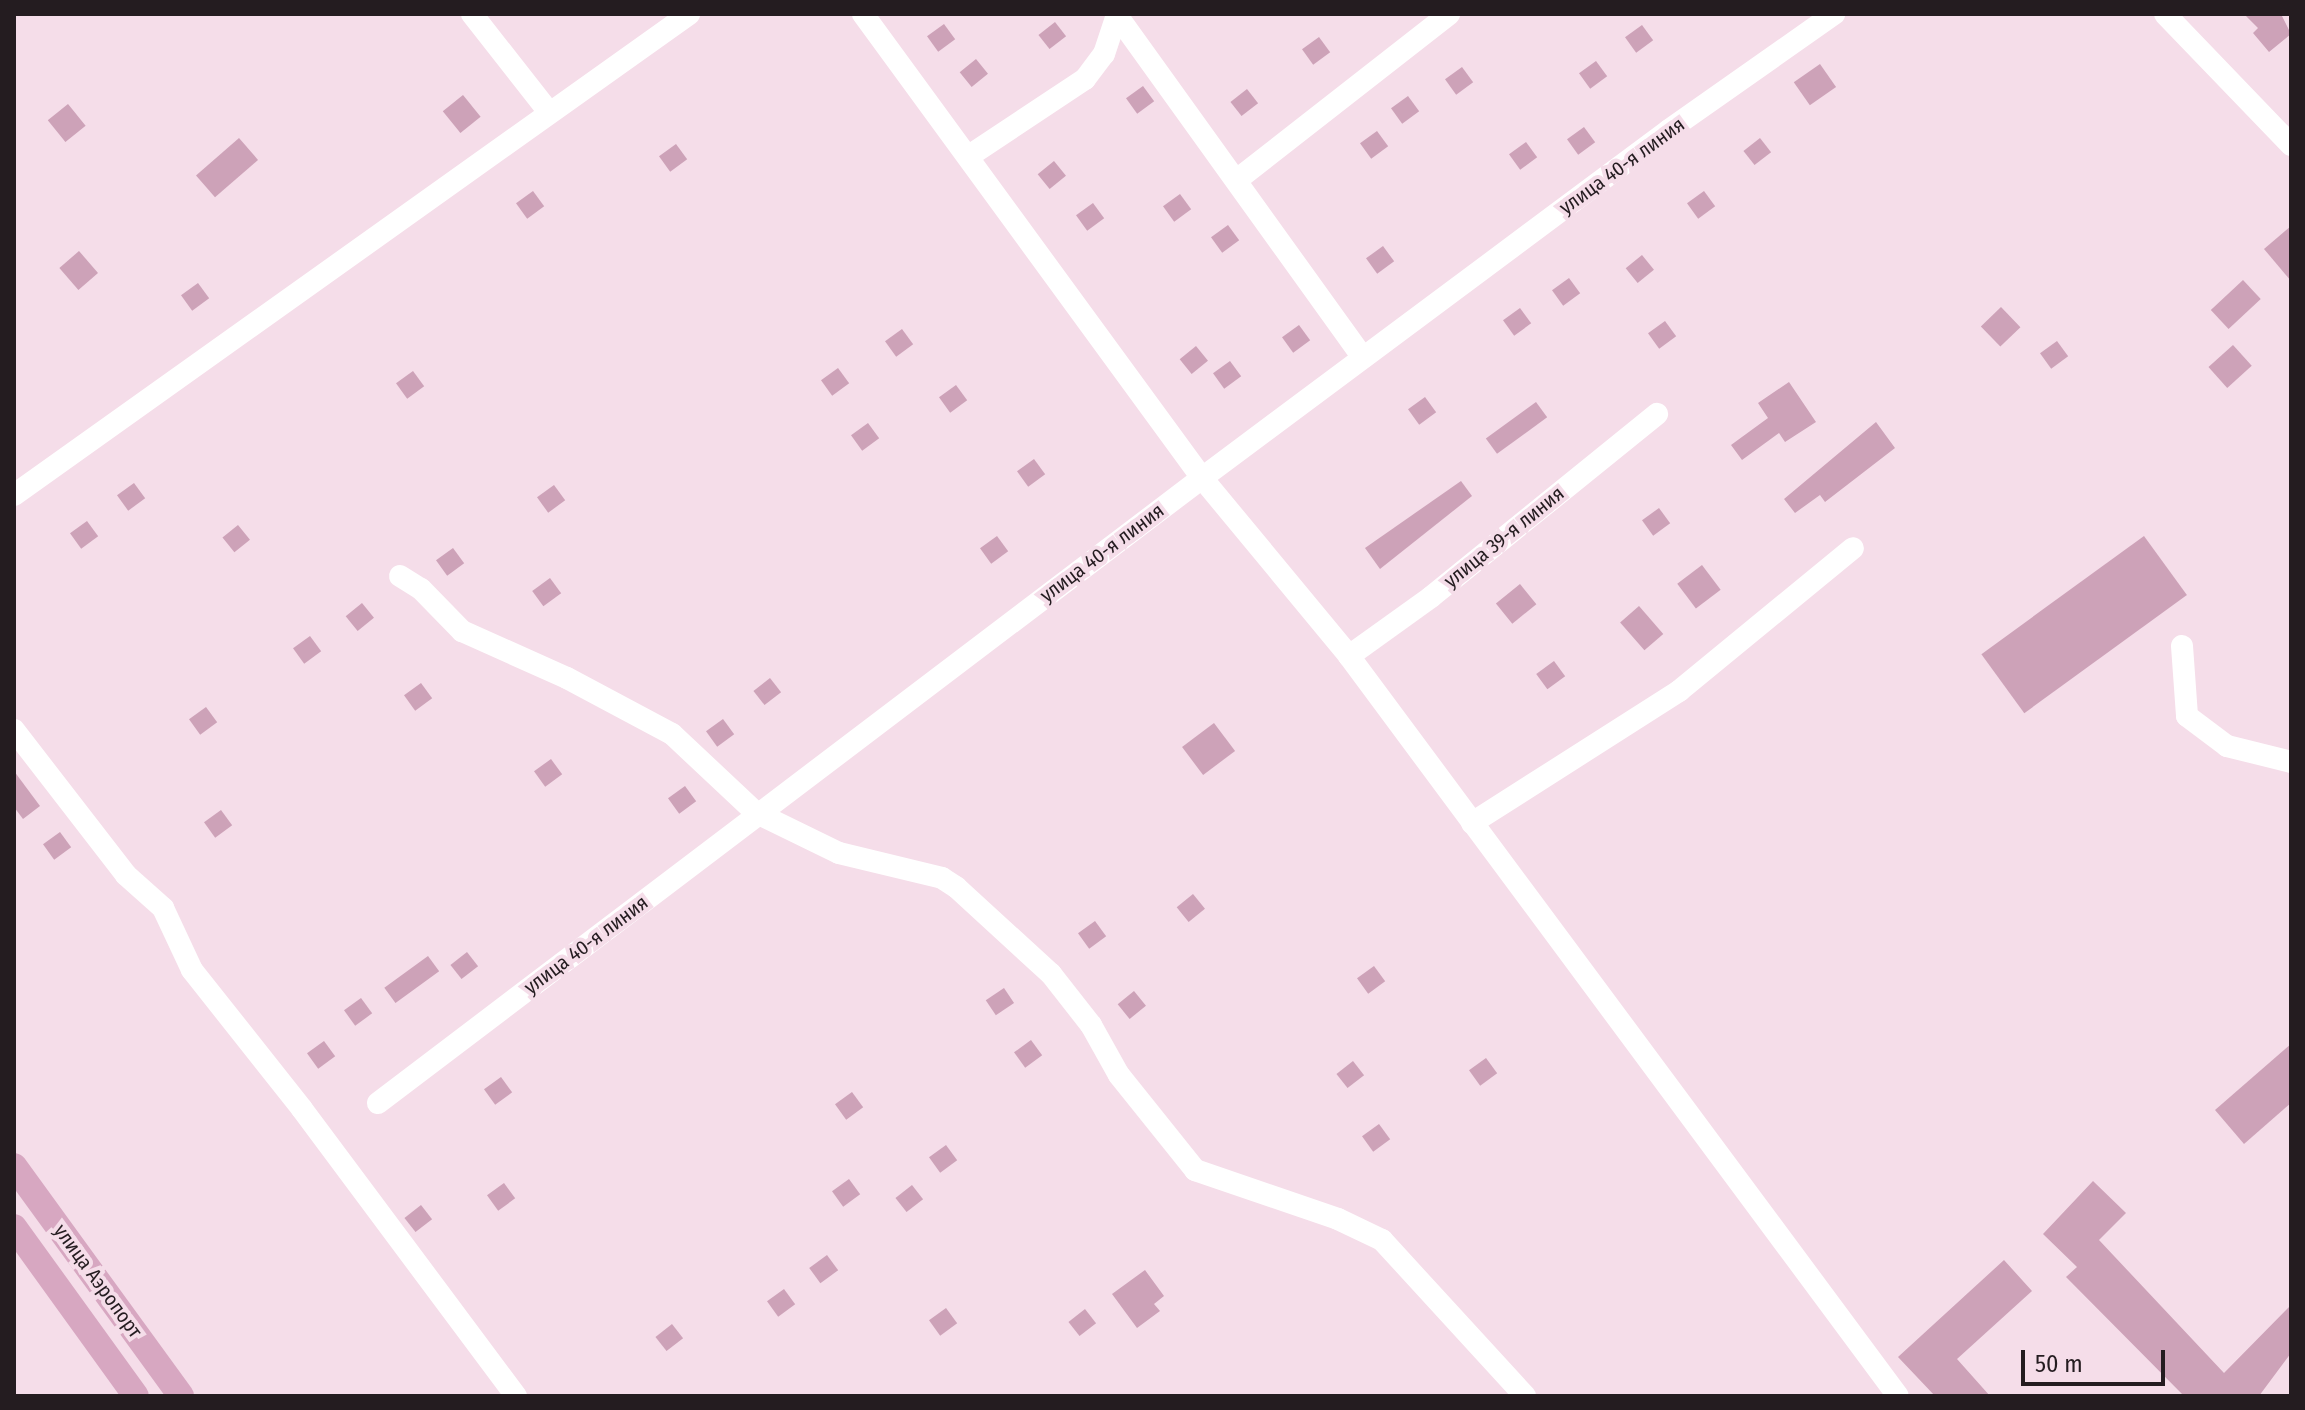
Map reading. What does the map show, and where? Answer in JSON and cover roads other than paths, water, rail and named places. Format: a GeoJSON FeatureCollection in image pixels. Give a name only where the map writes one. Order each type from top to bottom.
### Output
{"type":"FeatureCollection","features":[{"type":"Feature","properties":{"kind":"main road","name":"улица Аэропорт"},"geometry":{"type":"LineString","coordinates":[[14,1166],[181,1396]]}},
{"type":"Feature","properties":{"kind":"main road","name":"улица Аэропорт"},"geometry":{"type":"LineString","coordinates":[[14,1227],[136,1396]]}},
{"type":"Feature","properties":{"kind":"street"},"geometry":{"type":"LineString","coordinates":[[472,14],[548,111]]}},
{"type":"Feature","properties":{"kind":"street"},"geometry":{"type":"LineString","coordinates":[[14,495],[366,248],[548,111],[689,14]]}},
{"type":"Feature","properties":{"kind":"street"},"geometry":{"type":"LineString","coordinates":[[863,14],[1202,478],[1349,656],[1898,1396]]}},
{"type":"Feature","properties":{"kind":"street"},"geometry":{"type":"LineString","coordinates":[[1238,179],[1449,14]]}},
{"type":"Feature","properties":{"kind":"street","name":"улица 40-я линия"},"geometry":{"type":"LineString","coordinates":[[378,1103],[1202,478],[1834,14]]}},
{"type":"Feature","properties":{"kind":"street"},"geometry":{"type":"LineString","coordinates":[[2165,14],[2291,145]]}},
{"type":"Feature","properties":{"kind":"street"},"geometry":{"type":"LineString","coordinates":[[969,156],[1085,79],[1104,54],[1117,15]]}},
{"type":"Feature","properties":{"kind":"street"},"geometry":{"type":"LineString","coordinates":[[1117,15],[1238,179],[1363,358]]}},
{"type":"Feature","properties":{"kind":"street","name":"улица 39-я линия"},"geometry":{"type":"LineString","coordinates":[[1349,656],[1431,597],[1657,414]]}},
{"type":"Feature","properties":{"kind":"street"},"geometry":{"type":"LineString","coordinates":[[1472,823],[1679,691],[1853,548]]}},
{"type":"Feature","properties":{"kind":"street"},"geometry":{"type":"LineString","coordinates":[[400,576],[421,589],[462,631],[567,678],[672,734],[759,814],[839,853],[942,878],[956,887],[1051,974],[1091,1025],[1119,1075],[1195,1170],[1338,1219],[1382,1240],[1525,1396]]}},
{"type":"Feature","properties":{"kind":"street"},"geometry":{"type":"LineString","coordinates":[[2182,646],[2187,716],[2227,746],[2291,762]]}},
{"type":"Feature","properties":{"kind":"street"},"geometry":{"type":"LineString","coordinates":[[14,730],[126,875],[163,908],[192,970],[516,1396]]}}]}
